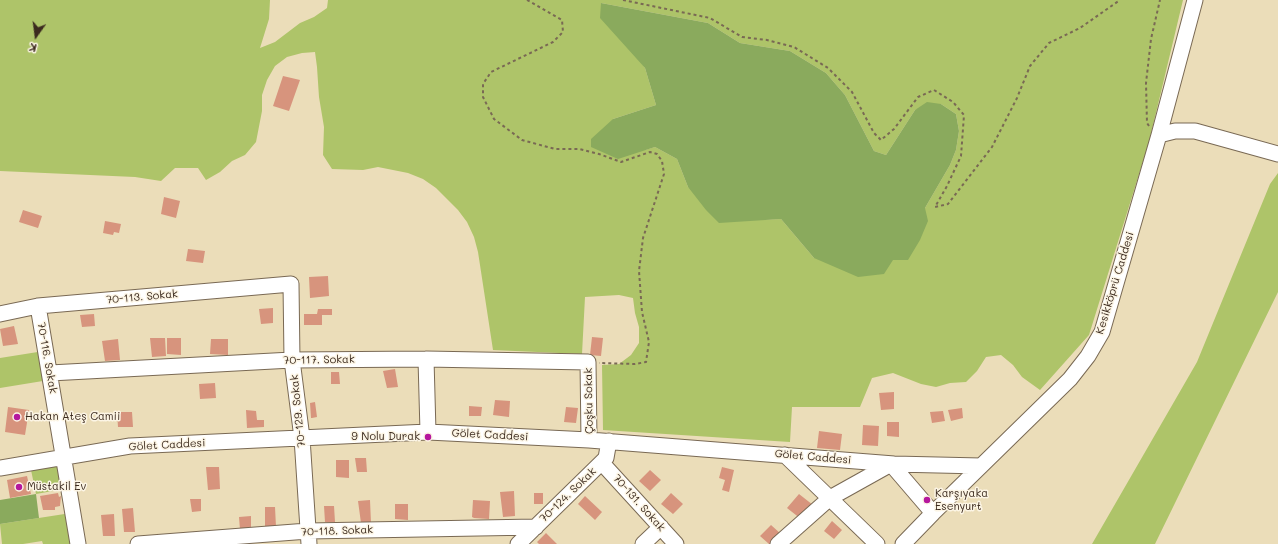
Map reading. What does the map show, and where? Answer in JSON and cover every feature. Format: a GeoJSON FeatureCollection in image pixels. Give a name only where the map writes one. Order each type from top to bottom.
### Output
{"type":"FeatureCollection","features":[{"type":"Feature","properties":{"kind":"street","name":"Kesikköprü Caddesi"},"geometry":{"type":"LineString","coordinates":[[903,544],[1070,379],[1088,356],[1102,332],[1159,135],[1194,0]]}},
{"type":"Feature","properties":{"kind":"street"},"geometry":{"type":"LineString","coordinates":[[1159,135],[1175,131],[1195,131],[1278,154]]}},
{"type":"Feature","properties":{"kind":"street","name":"70-129. Sokak"},"geometry":{"type":"LineString","coordinates":[[285,285],[291,284],[292,360],[302,438],[309,537]]}},
{"type":"Feature","properties":{"kind":"street","name":"70-113. Sokak"},"geometry":{"type":"LineString","coordinates":[[0,314],[38,306],[285,285]]}},
{"type":"Feature","properties":{"kind":"street","name":"70-116. Sokak"},"geometry":{"type":"LineString","coordinates":[[38,306],[78,544]]}},
{"type":"Feature","properties":{"kind":"street","name":"70-117. Sokak"},"geometry":{"type":"LineString","coordinates":[[50,373],[292,360],[426,359],[588,362]]}},
{"type":"Feature","properties":{"kind":"street"},"geometry":{"type":"LineString","coordinates":[[426,359],[428,432]]}},
{"type":"Feature","properties":{"kind":"street","name":"Çoşku Sokak"},"geometry":{"type":"LineString","coordinates":[[588,362],[590,440]]}},
{"type":"Feature","properties":{"kind":"street","name":"Gölet Caddesi"},"geometry":{"type":"LineString","coordinates":[[0,468],[130,446],[428,432],[609,441],[892,464],[982,466]]}},
{"type":"Feature","properties":{"kind":"street","name":"70-124. Sokak"},"geometry":{"type":"LineString","coordinates":[[518,544],[602,463],[606,458],[609,441]]}},
{"type":"Feature","properties":{"kind":"street"},"geometry":{"type":"LineString","coordinates":[[785,455],[877,544]]}},
{"type":"Feature","properties":{"kind":"street","name":"70-131. Sokak"},"geometry":{"type":"LineString","coordinates":[[602,463],[676,544]]}},
{"type":"Feature","properties":{"kind":"street"},"geometry":{"type":"LineString","coordinates":[[778,544],[830,498],[892,464],[933,513]]}},
{"type":"Feature","properties":{"kind":"street","name":"70-118. Sokak"},"geometry":{"type":"LineString","coordinates":[[138,544],[536,527]]}},
{"type":"Feature","properties":{"kind":"street"},"geometry":{"type":"LineString","coordinates":[[643,544],[661,527]]}},
{"type":"Feature","properties":{"kind":"path"},"geometry":{"type":"LineString","coordinates":[[527,0],[562,20],[563,32],[553,42],[491,72],[483,84],[483,97],[494,119],[522,140],[555,148],[579,149],[621,162],[650,152],[657,154],[662,161],[664,174],[643,238],[638,271],[642,312],[648,342],[646,362],[635,364],[588,362]]}},
{"type":"Feature","properties":{"kind":"path"},"geometry":{"type":"LineString","coordinates":[[623,0],[710,18],[742,37],[767,40],[794,47],[828,68],[852,92],[874,133],[881,140],[894,129],[918,98],[934,90],[953,102],[964,115],[960,156],[947,186],[935,207],[948,204],[992,147],[1017,98],[1030,66],[1049,44],[1080,28],[1120,0]]}},
{"type":"Feature","properties":{"kind":"path"},"geometry":{"type":"LineString","coordinates":[[1159,135],[1147,123],[1146,84],[1151,39],[1160,0]]}},
{"type":"Feature","properties":{"kind":"green space"},"geometry":{"type":"Polygon","coordinates":[[[0,0],[270,0],[269,19],[260,48],[275,42],[300,23],[314,17],[327,8],[328,0],[1183,0],[1149,142],[1089,335],[1040,390],[1022,377],[1013,365],[1001,355],[986,357],[977,371],[966,382],[950,383],[936,387],[921,384],[893,373],[872,378],[860,407],[792,407],[790,442],[603,430],[602,365],[619,364],[631,355],[639,343],[639,327],[633,298],[619,295],[585,297],[582,354],[493,350],[478,252],[474,237],[467,222],[458,210],[436,188],[423,179],[408,173],[378,167],[363,170],[332,169],[323,155],[324,127],[319,97],[315,52],[302,53],[287,57],[275,66],[267,80],[262,95],[262,111],[256,142],[245,155],[232,161],[220,172],[206,180],[198,168],[175,168],[161,181],[135,177],[0,171],[0,0]],[[601,3],[645,68],[656,105],[613,119],[645,150],[655,147],[677,159],[688,187],[760,220],[781,219],[814,258],[925,208],[950,165],[956,150],[959,131],[956,114],[941,104],[915,110],[886,155],[874,151],[845,95],[826,73],[790,51],[740,43],[708,23],[601,3]]]}},
{"type":"Feature","properties":{"kind":"green space"},"geometry":{"type":"Polygon","coordinates":[[[601,3],[708,23],[740,43],[790,51],[826,73],[845,95],[874,151],[886,155],[915,110],[927,102],[941,104],[956,114],[959,131],[956,150],[950,165],[925,208],[928,221],[920,240],[908,260],[893,260],[884,274],[858,277],[814,258],[781,219],[719,223],[706,210],[688,187],[677,159],[655,147],[618,159],[591,147],[591,139],[613,119],[656,105],[645,68],[600,18],[601,3]]]}},
{"type":"Feature","properties":{"kind":"green space"},"geometry":{"type":"Polygon","coordinates":[[[1278,173],[1278,292],[1155,544],[1092,544],[1197,362],[1270,184],[1278,173]]]}},
{"type":"Feature","properties":{"kind":"green space"},"geometry":{"type":"Polygon","coordinates":[[[44,351],[49,380],[0,388],[0,358],[44,351]]]}},
{"type":"Feature","properties":{"kind":"green space"},"geometry":{"type":"Polygon","coordinates":[[[60,465],[64,489],[36,494],[31,470],[60,465]]]}},
{"type":"Feature","properties":{"kind":"green space"},"geometry":{"type":"Polygon","coordinates":[[[36,494],[39,518],[0,524],[0,500],[36,494]]]}},
{"type":"Feature","properties":{"kind":"green space"},"geometry":{"type":"Polygon","coordinates":[[[71,513],[76,544],[43,544],[42,541],[23,544],[2,544],[0,524],[71,513]]]}},
{"type":"Feature","properties":{"kind":"building"},"geometry":{"type":"Polygon","coordinates":[[[283,76],[300,80],[289,111],[273,106],[283,76]]]}},
{"type":"Feature","properties":{"kind":"building"},"geometry":{"type":"Polygon","coordinates":[[[164,197],[180,201],[176,218],[161,214],[164,197]]]}},
{"type":"Feature","properties":{"kind":"building"},"geometry":{"type":"Polygon","coordinates":[[[23,210],[42,216],[38,228],[19,222],[23,210]]]}},
{"type":"Feature","properties":{"kind":"building"},"geometry":{"type":"Polygon","coordinates":[[[105,221],[121,224],[119,233],[114,232],[113,235],[103,233],[105,221]]]}},
{"type":"Feature","properties":{"kind":"building"},"geometry":{"type":"Polygon","coordinates":[[[188,249],[205,251],[203,263],[186,261],[188,249]]]}},
{"type":"Feature","properties":{"kind":"building"},"geometry":{"type":"Polygon","coordinates":[[[328,276],[329,296],[310,298],[309,277],[328,276]]]}},
{"type":"Feature","properties":{"kind":"building"},"geometry":{"type":"Polygon","coordinates":[[[273,308],[273,323],[261,324],[259,309],[273,308]]]}},
{"type":"Feature","properties":{"kind":"building"},"geometry":{"type":"Polygon","coordinates":[[[318,309],[332,309],[332,315],[322,315],[322,325],[304,325],[304,314],[317,314],[318,309]]]}},
{"type":"Feature","properties":{"kind":"building"},"geometry":{"type":"Polygon","coordinates":[[[94,314],[95,326],[82,327],[80,315],[94,314]]]}},
{"type":"Feature","properties":{"kind":"building"},"geometry":{"type":"Polygon","coordinates":[[[14,326],[18,344],[3,346],[0,329],[14,326]]]}},
{"type":"Feature","properties":{"kind":"building"},"geometry":{"type":"Polygon","coordinates":[[[592,337],[603,338],[601,356],[590,355],[592,337]]]}},
{"type":"Feature","properties":{"kind":"building"},"geometry":{"type":"Polygon","coordinates":[[[150,338],[165,338],[166,356],[152,357],[150,338]]]}},
{"type":"Feature","properties":{"kind":"building"},"geometry":{"type":"Polygon","coordinates":[[[167,338],[181,338],[181,355],[167,354],[167,338]]]}},
{"type":"Feature","properties":{"kind":"building"},"geometry":{"type":"Polygon","coordinates":[[[118,339],[120,360],[105,361],[102,341],[118,339]]]}},
{"type":"Feature","properties":{"kind":"building"},"geometry":{"type":"Polygon","coordinates":[[[211,339],[228,339],[228,355],[210,354],[211,339]]]}},
{"type":"Feature","properties":{"kind":"building"},"geometry":{"type":"Polygon","coordinates":[[[395,369],[398,387],[387,388],[383,371],[395,369]]]}},
{"type":"Feature","properties":{"kind":"building"},"geometry":{"type":"Polygon","coordinates":[[[331,372],[339,372],[340,384],[331,384],[331,372]]]}},
{"type":"Feature","properties":{"kind":"building"},"geometry":{"type":"Polygon","coordinates":[[[215,383],[216,398],[200,399],[199,384],[215,383]]]}},
{"type":"Feature","properties":{"kind":"building"},"geometry":{"type":"Polygon","coordinates":[[[894,392],[894,409],[881,410],[879,393],[894,392]]]}},
{"type":"Feature","properties":{"kind":"building"},"geometry":{"type":"Polygon","coordinates":[[[495,400],[510,401],[509,417],[493,415],[495,400]]]}},
{"type":"Feature","properties":{"kind":"building"},"geometry":{"type":"Polygon","coordinates":[[[315,402],[317,417],[311,418],[310,403],[315,402]]]}},
{"type":"Feature","properties":{"kind":"building"},"geometry":{"type":"Polygon","coordinates":[[[469,406],[482,407],[481,416],[469,416],[469,406]]]}},
{"type":"Feature","properties":{"kind":"building","name":"Hakan Ateş Camii"},"geometry":{"type":"Polygon","coordinates":[[[8,407],[29,410],[25,435],[5,432],[8,407]]]}},
{"type":"Feature","properties":{"kind":"building"},"geometry":{"type":"Polygon","coordinates":[[[566,407],[578,408],[576,423],[564,422],[566,407]]]}},
{"type":"Feature","properties":{"kind":"building"},"geometry":{"type":"Polygon","coordinates":[[[962,408],[963,418],[951,421],[948,410],[962,408]]]}},
{"type":"Feature","properties":{"kind":"building"},"geometry":{"type":"Polygon","coordinates":[[[246,410],[256,411],[257,420],[264,420],[264,427],[247,428],[246,410]]]}},
{"type":"Feature","properties":{"kind":"building"},"geometry":{"type":"Polygon","coordinates":[[[943,411],[945,421],[932,423],[930,412],[943,411]]]}},
{"type":"Feature","properties":{"kind":"building"},"geometry":{"type":"Polygon","coordinates":[[[117,412],[132,412],[133,427],[118,427],[117,412]]]}},
{"type":"Feature","properties":{"kind":"building"},"geometry":{"type":"Polygon","coordinates":[[[887,422],[899,422],[899,437],[887,436],[887,422]]]}},
{"type":"Feature","properties":{"kind":"building"},"geometry":{"type":"Polygon","coordinates":[[[863,425],[879,426],[878,446],[862,445],[863,425]]]}},
{"type":"Feature","properties":{"kind":"building"},"geometry":{"type":"Polygon","coordinates":[[[819,431],[842,434],[840,450],[817,448],[819,431]]]}},
{"type":"Feature","properties":{"kind":"building"},"geometry":{"type":"Polygon","coordinates":[[[355,458],[366,458],[367,472],[357,472],[355,458]]]}},
{"type":"Feature","properties":{"kind":"building"},"geometry":{"type":"Polygon","coordinates":[[[336,460],[349,460],[349,478],[336,477],[336,460]]]}},
{"type":"Feature","properties":{"kind":"building"},"geometry":{"type":"Polygon","coordinates":[[[206,467],[219,467],[220,489],[208,490],[206,467]]]}},
{"type":"Feature","properties":{"kind":"building"},"geometry":{"type":"Polygon","coordinates":[[[722,467],[734,470],[729,492],[722,490],[725,480],[719,478],[722,467]]]}},
{"type":"Feature","properties":{"kind":"building"},"geometry":{"type":"Polygon","coordinates":[[[650,470],[661,480],[650,491],[639,481],[650,470]]]}},
{"type":"Feature","properties":{"kind":"building","name":"Müstakil Ev"},"geometry":{"type":"Polygon","coordinates":[[[27,476],[31,494],[10,498],[7,480],[27,476]]]}},
{"type":"Feature","properties":{"kind":"building"},"geometry":{"type":"Polygon","coordinates":[[[514,491],[515,516],[503,517],[500,492],[514,491]]]}},
{"type":"Feature","properties":{"kind":"building","name":"Müstakil Ev"},"geometry":{"type":"Polygon","coordinates":[[[58,493],[59,497],[61,496],[60,506],[55,507],[55,510],[43,510],[40,496],[58,493]]]}},
{"type":"Feature","properties":{"kind":"building"},"geometry":{"type":"Polygon","coordinates":[[[534,493],[543,493],[543,504],[534,504],[534,493]]]}},
{"type":"Feature","properties":{"kind":"building"},"geometry":{"type":"Polygon","coordinates":[[[671,493],[683,504],[673,514],[661,504],[671,493]]]}},
{"type":"Feature","properties":{"kind":"building"},"geometry":{"type":"Polygon","coordinates":[[[799,494],[813,505],[801,519],[787,508],[799,494]]]}},
{"type":"Feature","properties":{"kind":"building"},"geometry":{"type":"Polygon","coordinates":[[[585,496],[602,512],[595,520],[578,504],[585,496]]]}},
{"type":"Feature","properties":{"kind":"building"},"geometry":{"type":"Polygon","coordinates":[[[190,499],[201,499],[201,511],[192,512],[190,499]]]}},
{"type":"Feature","properties":{"kind":"building"},"geometry":{"type":"Polygon","coordinates":[[[370,500],[371,523],[361,523],[358,501],[370,500]]]}},
{"type":"Feature","properties":{"kind":"building"},"geometry":{"type":"Polygon","coordinates":[[[473,500],[490,501],[489,519],[472,517],[473,500]]]}},
{"type":"Feature","properties":{"kind":"building"},"geometry":{"type":"Polygon","coordinates":[[[395,504],[408,504],[408,520],[395,519],[395,504]]]}},
{"type":"Feature","properties":{"kind":"building"},"geometry":{"type":"Polygon","coordinates":[[[324,506],[334,506],[335,522],[325,522],[324,506]]]}},
{"type":"Feature","properties":{"kind":"building"},"geometry":{"type":"Polygon","coordinates":[[[265,507],[275,507],[276,527],[265,526],[265,507]]]}},
{"type":"Feature","properties":{"kind":"building"},"geometry":{"type":"Polygon","coordinates":[[[133,508],[135,532],[124,532],[122,509],[133,508]]]}},
{"type":"Feature","properties":{"kind":"building"},"geometry":{"type":"Polygon","coordinates":[[[114,514],[115,536],[103,536],[101,515],[114,514]]]}},
{"type":"Feature","properties":{"kind":"building"},"geometry":{"type":"Polygon","coordinates":[[[251,516],[251,530],[240,530],[239,517],[251,516]]]}},
{"type":"Feature","properties":{"kind":"building"},"geometry":{"type":"Polygon","coordinates":[[[832,521],[842,530],[834,539],[824,531],[832,521]]]}},
{"type":"Feature","properties":{"kind":"building"},"geometry":{"type":"Polygon","coordinates":[[[771,525],[781,534],[771,544],[769,544],[760,536],[771,525]]]}},
{"type":"Feature","properties":{"kind":"building"},"geometry":{"type":"Polygon","coordinates":[[[546,533],[557,544],[539,544],[537,542],[546,533]]]}},
{"type":"Feature","properties":{"kind":"place","name":"Hakan Ateş Camii"},"geometry":{"type":"Point","coordinates":[17,417]}},
{"type":"Feature","properties":{"kind":"place","name":"9 Nolu Durak"},"geometry":{"type":"Point","coordinates":[428,437]}},
{"type":"Feature","properties":{"kind":"place","name":"Müstakil Ev"},"geometry":{"type":"Point","coordinates":[19,487]}},
{"type":"Feature","properties":{"kind":"place","name":"Karşıyaka Esenyurt"},"geometry":{"type":"Point","coordinates":[927,500]}}]}
